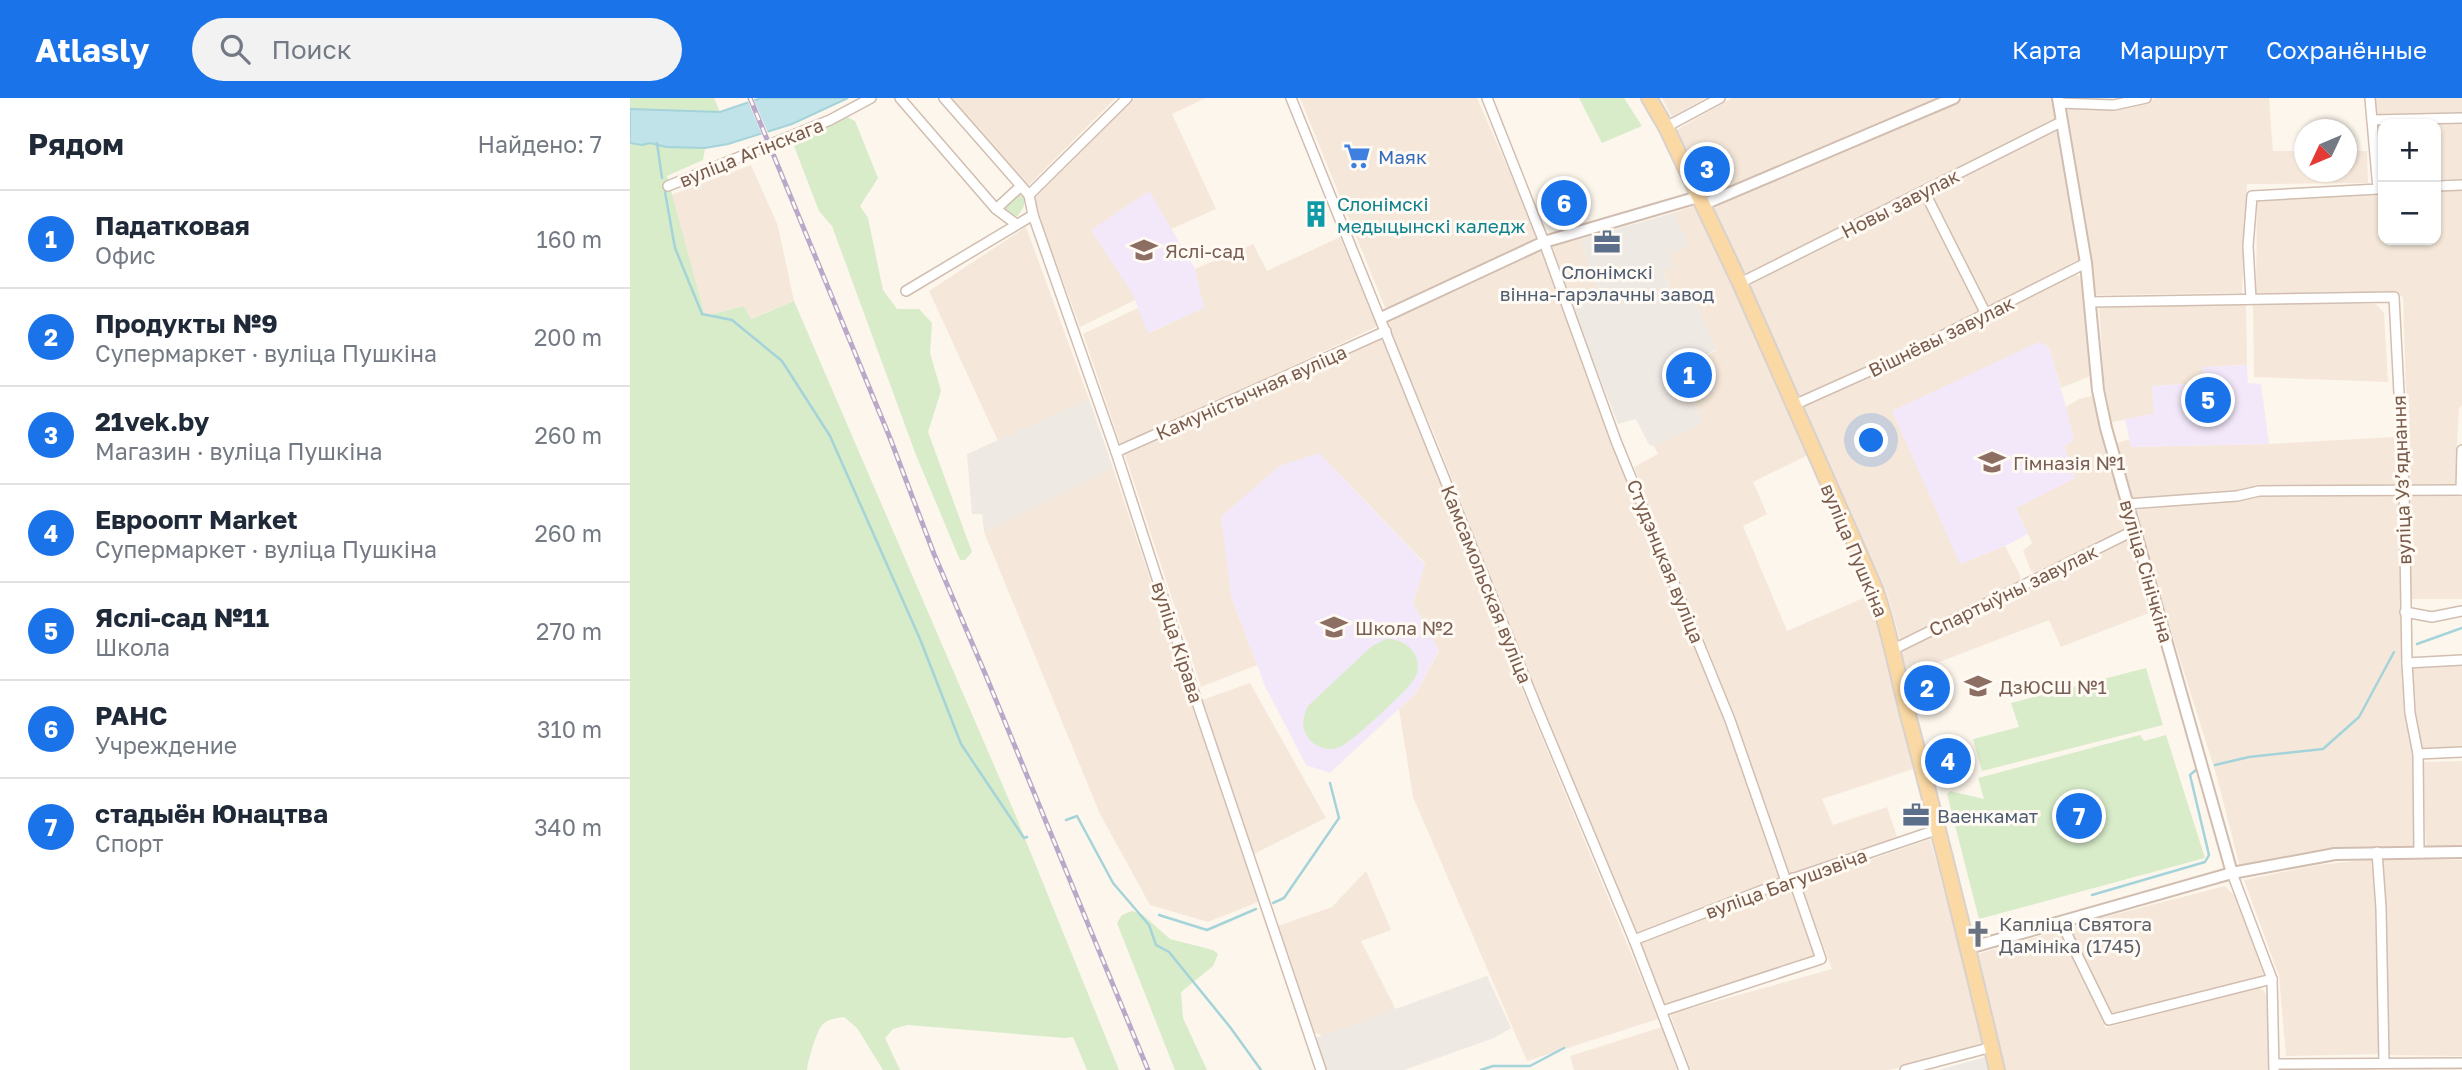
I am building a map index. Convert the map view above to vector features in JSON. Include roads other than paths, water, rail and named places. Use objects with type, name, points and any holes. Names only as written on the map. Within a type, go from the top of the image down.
[{"type":"main road","name":"вуліца Пушкіна","points":[[1649,98],[1666,127],[1740,284],[1876,591],[1939,829],[1997,1070]]},
{"type":"street","name":"вуліца Агінскага","points":[[668,186],[830,120],[871,98]]},
{"type":"street","points":[[900,98],[996,209],[1016,224]]},
{"type":"street","points":[[944,98],[1028,195],[1126,98]]},
{"type":"street","name":"Камсамольская вуліца","points":[[1291,98],[1537,708],[1634,940],[1684,1070]]},
{"type":"street","name":"Студэнцкая вуліца","points":[[1487,98],[1545,242],[1616,440],[1730,720],[1821,959],[1662,1011]]},
{"type":"street","points":[[1666,127],[1720,98]]},
{"type":"street","points":[[1381,318],[1545,242],[1700,201],[1954,98]]},
{"type":"street","points":[[2059,100],[2114,105],[2146,98]]},
{"type":"street","points":[[2370,98],[2379,182]]},
{"type":"street","name":"вуліца Сінічкіна","points":[[2059,100],[2086,263],[2098,390],[2127,504],[2232,873]]},
{"type":"street","points":[[2372,120],[2462,118]]},
{"type":"street","name":"Новы завулак","points":[[1740,284],[2061,122]]},
{"type":"street","points":[[2441,186],[2462,185]]},
{"type":"street","points":[[996,209],[1021,186]]},
{"type":"street","points":[[2090,302],[2250,299],[2248,246],[2252,196],[2378,189]]},
{"type":"street","points":[[1924,191],[1986,314]]},
{"type":"street","name":"вуліца Кірава","points":[[1028,195],[1321,1070]]},
{"type":"street","points":[[906,291],[1033,215]]},
{"type":"street","name":"Вішнёвы завулак","points":[[1794,405],[1892,361],[2086,263]]},
{"type":"street","name":"вуліца Узʼяднання","points":[[2250,299],[2394,297],[2403,489],[2407,663],[2410,713],[2418,754],[2419,852]]},
{"type":"street","name":"Камуністычная вуліца","points":[[1116,452],[1385,331]]},
{"type":"street","points":[[2127,504],[2237,496],[2259,491],[2462,489],[2462,450]]},
{"type":"street","name":"Спартыўны завулак","points":[[1892,650],[2135,530]]},
{"type":"street","points":[[2405,612],[2432,617],[2462,611]]},
{"type":"street","points":[[2407,663],[2462,660]]},
{"type":"street","points":[[2418,754],[2462,752]]},
{"type":"street","name":"вуліца Багушэвіча","points":[[1634,940],[1789,880],[1939,829]]},
{"type":"street","points":[[2377,852],[2381,908],[2384,1062]]},
{"type":"street","points":[[1969,948],[2232,873],[2334,854],[2462,852]]},
{"type":"street","points":[[2232,873],[2272,979],[2274,1067],[2384,1062],[2462,1063]]},
{"type":"street","points":[[2061,922],[2109,1020],[2272,979]]},
{"type":"street","points":[[1905,1070],[1992,1047]]},
{"type":"water","points":[[761,98],[848,98],[792,124],[728,144],[705,148],[630,143],[630,109],[720,112]]},
{"type":"waterway","points":[[657,143],[662,178]]},
{"type":"waterway","points":[[665,192],[675,248],[702,314],[732,320],[782,361],[830,436],[920,639],[961,744],[1024,838],[1027,837]]},
{"type":"waterway","points":[[2417,644],[2462,628]]},
{"type":"waterway","points":[[2215,765],[2249,757],[2323,749],[2359,717],[2394,652]]},
{"type":"waterway","points":[[2092,895],[2205,862],[2209,855],[2190,775],[2197,769]]},
{"type":"waterway","points":[[1273,903],[1284,898],[1339,818],[1330,783]]},
{"type":"waterway","points":[[1066,820],[1077,816],[1113,883],[1149,925],[1156,945],[1169,952],[1261,1070]]},
{"type":"waterway","points":[[1159,915],[1207,930],[1256,909]]},
{"type":"waterway","points":[[1481,1070],[1493,1066],[1530,1066],[1564,1048]]},
{"type":"railway","points":[[750,98],[890,438],[934,554],[1148,1070]]},
{"type":"place","name":"Маяк","points":[[1357,156]]},
{"type":"place","name":"21vek.by","points":[[1707,169]]},
{"type":"place","name":"РАНС","points":[[1564,203]]},
{"type":"place","name":"Слонімскі медыцынскі каледж","points":[[1316,214]]},
{"type":"place","name":"Слонімскі вінна-гарэлачны завод","points":[[1607,242]]},
{"type":"place","name":"Яслі-сад","points":[[1144,250]]},
{"type":"place","name":"Падатковая","points":[[1689,375]]},
{"type":"place","name":"Яслі-сад №11","points":[[2208,400]]},
{"type":"place","name":"Гімназія №1","points":[[1992,462]]},
{"type":"place","name":"Школа №2","points":[[1334,627]]},
{"type":"place","name":"ДзЮСШ №1","points":[[1978,686]]},
{"type":"place","name":"Продукты №9","points":[[1927,688]]},
{"type":"place","name":"Евроопт Market","points":[[1948,761]]},
{"type":"place","name":"Ваенкамат","points":[[1916,815]]},
{"type":"place","name":"стадыён Юнацтва","points":[[2079,816]]},
{"type":"place","name":"Капліца Святога Дамініка (1745)","points":[[1978,934]]}]
